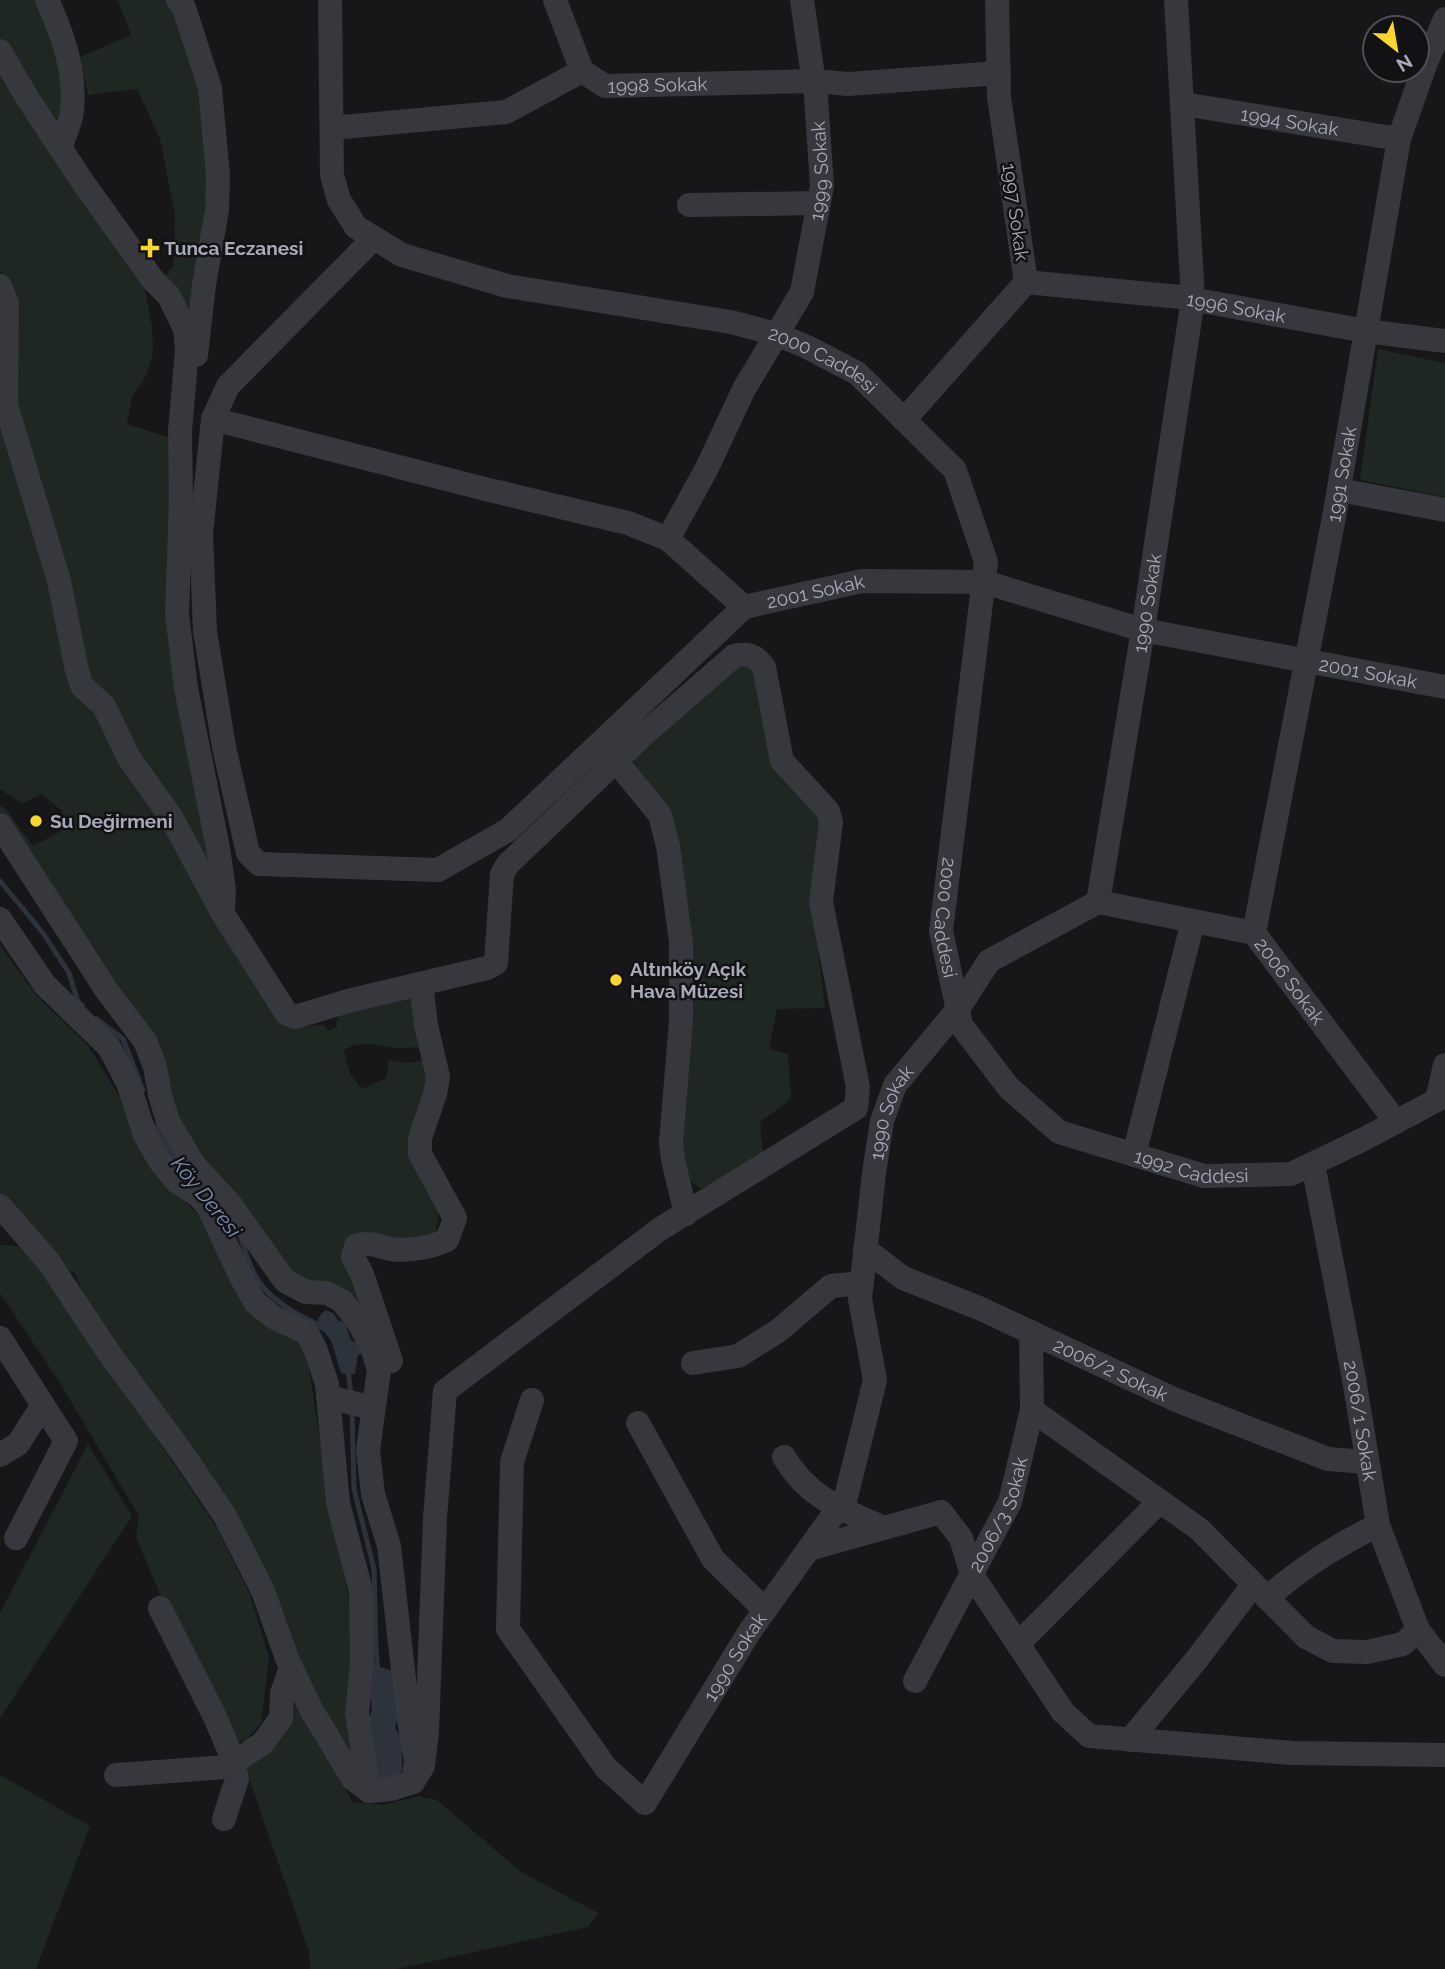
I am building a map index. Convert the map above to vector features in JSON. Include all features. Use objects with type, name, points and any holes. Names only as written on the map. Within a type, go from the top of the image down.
[{"type":"street","points":[[47,0],[63,37],[72,71],[72,114],[60,148]]},
{"type":"street","points":[[178,0],[184,8],[210,88],[218,175],[217,209],[204,285],[196,357],[186,368]]},
{"type":"street","name":"2000 Caddesi","points":[[330,0],[332,175],[339,200],[356,227],[402,256],[507,286],[732,322],[776,334],[857,373],[955,470],[986,562],[941,931],[958,1009]]},
{"type":"street","points":[[555,0],[582,71]]},
{"type":"street","name":"1999 Sokak","points":[[668,539],[707,468],[744,390],[802,292],[822,186],[814,81],[802,0]]},
{"type":"street","name":"1997 Sokak","points":[[904,420],[1026,282],[999,97],[997,0]]},
{"type":"street","name":"1990 Sokak","points":[[533,1400],[512,1462],[508,1629],[606,1768],[645,1803],[750,1631],[846,1497],[876,1380],[860,1299],[882,1121],[895,1085],[958,1009],[989,961],[1097,902],[1143,631],[1193,299],[1176,0]]},
{"type":"street","name":"1991 Sokak","points":[[1254,933],[1339,490],[1399,139],[1425,65],[1445,19]]},
{"type":"street","points":[[0,51],[60,148],[153,279],[169,296],[185,329],[186,368],[180,431],[177,614],[186,688],[218,848],[224,890],[223,914]]},
{"type":"street","name":"1998 Sokak","points":[[332,128],[506,112],[582,71],[606,86],[814,81],[848,84],[999,73]]},
{"type":"street","name":"1994 Sokak","points":[[1182,104],[1399,139]]},
{"type":"street","points":[[689,205],[819,203]]},
{"type":"street","points":[[374,238],[228,386],[213,419],[201,534],[205,631],[224,747],[248,853],[259,864],[438,870],[508,830],[744,607]]},
{"type":"street","name":"1996 Sokak","points":[[1026,282],[1193,299],[1366,331],[1445,341]]},
{"type":"street","points":[[0,286],[7,304],[6,405],[59,582],[82,686],[104,706],[129,758],[171,817],[223,914],[287,1014],[295,1017],[348,1000],[487,968],[495,962],[502,874],[508,864],[720,666],[734,656],[746,653],[758,658],[764,667],[782,761],[828,811],[831,822],[821,902],[858,1087],[856,1108],[650,1237],[445,1391],[435,1518],[427,1732],[423,1766],[414,1782],[391,1789],[369,1791],[354,1779],[311,1709],[291,1668],[263,1591],[225,1516],[109,1353],[48,1261],[0,1206]]},
{"type":"street","name":"2001 Sokak","points":[[213,419],[628,523],[668,539],[744,607],[862,581],[984,582],[1143,631],[1445,687]]},
{"type":"street","points":[[1339,490],[1445,510]]},
{"type":"street","points":[[616,761],[660,815],[668,846],[681,942],[681,1021],[671,1142],[686,1213]]},
{"type":"street","points":[[0,825],[107,991],[145,1041],[155,1067],[160,1095],[169,1121],[194,1165],[230,1204],[285,1281],[306,1292],[327,1293],[342,1301],[357,1320],[372,1348],[378,1376],[368,1450],[373,1494],[389,1546],[416,1761],[414,1782]]},
{"type":"street","name":"2006 Sokak","points":[[1097,902],[1254,933],[1396,1122]]},
{"type":"street","points":[[0,919],[45,985],[108,1047],[128,1083],[145,1135],[159,1160],[177,1182],[200,1196],[209,1208],[255,1302],[273,1317],[307,1333],[327,1384],[338,1503],[361,1591],[362,1664],[357,1713],[369,1791]]},
{"type":"street","points":[[1134,1154],[1193,921]]},
{"type":"street","points":[[378,1376],[391,1367],[391,1356],[362,1274],[352,1256],[356,1246],[365,1242],[397,1250],[429,1248],[447,1240],[454,1218],[419,1154],[420,1138],[438,1077],[426,1025],[421,984]]},
{"type":"street","name":"1992 Caddesi","points":[[958,1009],[961,1025],[1009,1088],[1059,1132],[1203,1176],[1292,1174],[1437,1100],[1445,1065]]},
{"type":"street","points":[[103,1043],[115,1030],[124,1013]]},
{"type":"street","name":"2006/1 Sokak","points":[[1313,1164],[1354,1379],[1378,1525],[1418,1630],[1445,1665]]},
{"type":"street","name":"2006/2 Sokak","points":[[865,1249],[903,1278],[979,1308],[1176,1400],[1328,1459],[1367,1462]]},
{"type":"street","points":[[693,1363],[738,1356],[778,1331],[831,1286],[862,1283]]},
{"type":"street","name":"2006/3 Sokak","points":[[915,1681],[1010,1502],[1032,1410],[1031,1332]]},
{"type":"street","points":[[0,1339],[66,1441],[16,1538]]},
{"type":"street","points":[[328,1397],[373,1408]]},
{"type":"street","points":[[0,1455],[18,1444],[43,1405]]},
{"type":"street","points":[[1032,1410],[1199,1529],[1306,1637],[1333,1651],[1367,1652],[1403,1644],[1418,1630]]},
{"type":"street","points":[[638,1423],[713,1559],[765,1610]]},
{"type":"street","points":[[784,1457],[795,1475],[816,1495],[884,1528]]},
{"type":"street","points":[[1018,1644],[1160,1501]]},
{"type":"street","points":[[809,1549],[941,1512],[961,1538],[972,1574],[1018,1644],[1063,1712],[1089,1736],[1292,1754],[1445,1755]]},
{"type":"street","points":[[1130,1740],[1197,1659],[1260,1592],[1290,1578],[1332,1548],[1378,1525]]},
{"type":"street","points":[[160,1608],[234,1762],[237,1779],[224,1819]]},
{"type":"street","points":[[116,1775],[226,1768],[263,1743],[281,1718],[282,1693],[291,1668]]},
{"type":"shaded area","points":[[0,0],[38,0],[66,66],[62,131],[0,40]]},
{"type":"shaded area","points":[[118,0],[170,0],[200,80],[210,154],[193,338],[162,279],[173,266],[175,215],[160,139],[137,89],[88,95],[80,57],[131,35]]},
{"type":"shaded area","points":[[0,67],[143,277],[152,327],[153,353],[146,376],[132,397],[127,424],[173,439],[173,537],[219,894],[91,686],[12,407],[13,292],[0,270]]},
{"type":"shaded area","points":[[1378,349],[1445,363],[1445,497],[1360,480]]},
{"type":"shaded area","points":[[0,403],[95,708],[293,1027],[324,1025],[329,1031],[336,1027],[339,1012],[416,997],[420,1047],[399,1048],[363,1044],[344,1050],[350,1074],[362,1089],[386,1078],[389,1060],[407,1063],[426,1059],[432,1082],[415,1131],[440,1208],[435,1235],[400,1241],[356,1236],[373,1333],[300,1282],[192,1154],[172,1109],[0,815],[0,805],[6,809],[33,846],[65,829],[62,811],[42,794],[22,804],[0,789]]},
{"type":"shaded area","points":[[740,665],[749,667],[761,681],[821,827],[816,930],[825,1008],[777,1009],[769,1049],[788,1054],[791,1099],[760,1122],[763,1156],[701,1189],[691,1181],[686,1169],[680,1136],[694,993],[690,915],[633,759]]},
{"type":"shaded area","points":[[0,945],[35,994],[88,1045],[116,1091],[161,1178],[206,1222],[306,1351],[331,1508],[351,1608],[359,1771],[90,1307],[74,1272],[66,1270],[0,1194]]},
{"type":"shaded area","points":[[0,1245],[18,1246],[45,1273],[217,1528],[249,1592],[269,1657],[261,1723],[246,1740],[237,1742],[159,1592],[136,1537],[139,1516],[58,1380],[0,1293]]},
{"type":"shaded area","points":[[325,1310],[345,1323],[351,1340],[364,1347],[365,1353],[358,1355],[355,1374],[342,1374],[331,1341],[317,1328],[319,1317]]},
{"type":"shaded area","points":[[88,1444],[132,1516],[0,1718],[0,1613]]},
{"type":"shaded area","points":[[373,1665],[391,1670],[398,1716],[395,1728],[402,1739],[402,1771],[394,1781],[382,1780],[374,1772],[368,1720],[372,1710],[370,1689]]},
{"type":"shaded area","points":[[297,1702],[353,1802],[383,1805],[419,1796],[437,1800],[521,1872],[598,1913],[588,1927],[397,1969],[310,1969],[309,1952],[251,1784],[247,1764],[277,1741]]},
{"type":"shaded area","points":[[0,1775],[90,1826],[36,1969],[0,1969]]},
{"type":"waterway","name":"Köy Deresi","points":[[0,881],[43,933],[69,973],[78,1002],[82,1005]]},
{"type":"waterway","name":"Köy Deresi","points":[[97,1019],[123,1039],[143,1090]]},
{"type":"waterway","name":"Köy Deresi","points":[[154,1126],[186,1173]]},
{"type":"waterway","name":"Köy Deresi","points":[[240,1236],[252,1269],[263,1287],[291,1310],[324,1327]]},
{"type":"waterway","name":"Köy Deresi","points":[[348,1368],[351,1396]]},
{"type":"waterway","name":"Köy Deresi","points":[[352,1410],[354,1489],[374,1569],[378,1674]]},
{"type":"place","name":"Tunca Eczanesi","points":[[150,248]]},
{"type":"place","name":"Su Değirmeni","points":[[36,821]]},
{"type":"place","name":"Altınköy Açık Hava Müzesi","points":[[616,980]]}]
